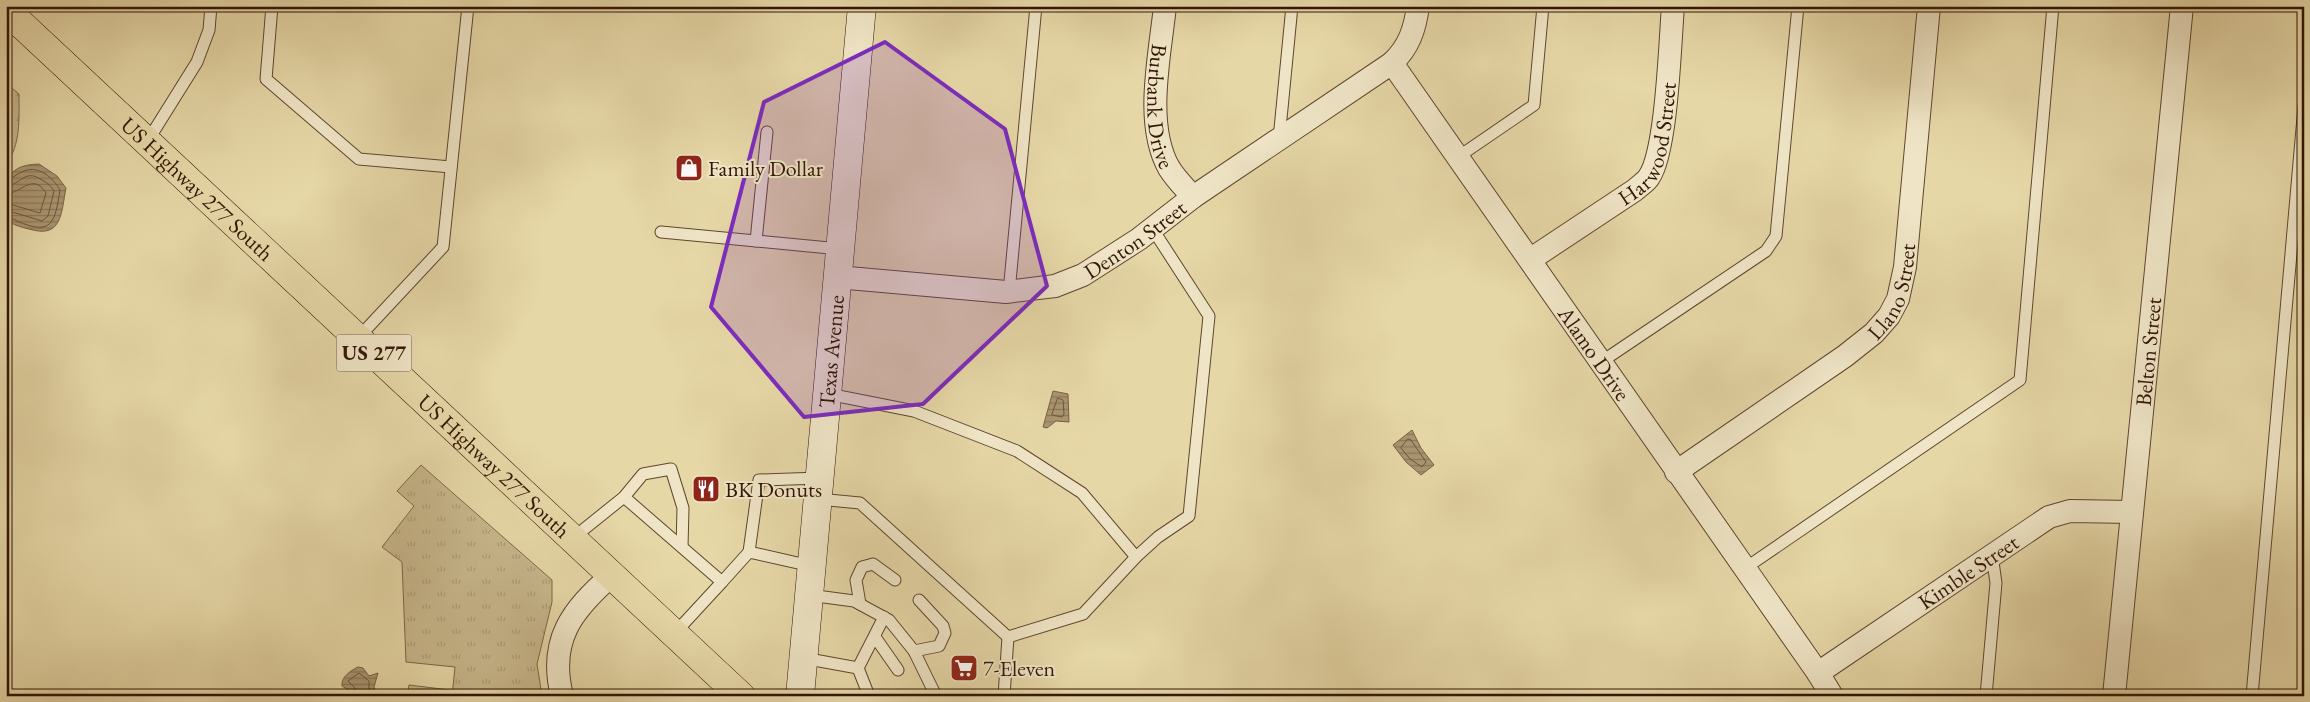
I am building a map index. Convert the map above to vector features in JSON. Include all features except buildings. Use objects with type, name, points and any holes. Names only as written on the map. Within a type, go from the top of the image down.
[{"type":"highway","name":"US Highway 277 South","points":[[6,10],[741,696]]},
{"type":"street","name":"Texas Avenue","points":[[800,696],[862,6]]},
{"type":"street","name":"Burbank Drive","points":[[1165,6],[1155,106],[1157,137],[1169,168],[1193,197]]},
{"type":"street","points":[[1392,63],[1403,53],[1415,27],[1418,6]]},
{"type":"street","name":"Harwood Street","points":[[1531,259],[1635,190],[1649,176],[1656,156],[1662,127],[1673,6]]},
{"type":"street","name":"Llano Street","points":[[1676,472],[1845,356],[1874,333],[1889,316],[1898,299],[1905,266],[1929,6]]},
{"type":"street","name":"Belton Street","points":[[2114,696],[2182,6]]},
{"type":"street","name":"Denton Street","points":[[837,278],[1009,292],[1056,286],[1083,275],[1152,228],[1193,197],[1392,63]]},
{"type":"street","name":"Alamo Drive","points":[[1392,63],[1531,259],[1676,472],[1818,673],[1832,696]]},
{"type":"street","name":"Kimble Street","points":[[1818,673],[2049,517],[2070,511],[2132,512]]},
{"type":"street","points":[[562,696],[557,676],[559,644],[572,615],[590,594],[612,575]]},
{"type":"lane","points":[[147,142],[197,62],[209,30],[211,6]]},
{"type":"lane","points":[[272,6],[266,79],[359,159],[451,167]]},
{"type":"lane","points":[[358,338],[443,247],[468,6]]},
{"type":"lane","points":[[1009,292],[1036,6]]},
{"type":"lane","points":[[1279,139],[1292,6]]},
{"type":"lane","points":[[1458,157],[1534,105],[1543,6]]},
{"type":"lane","points":[[1601,362],[1766,251],[1776,236],[1798,6]]},
{"type":"lane","points":[[1744,569],[2020,380],[2053,6]]},
{"type":"lane","points":[[2252,696],[2304,106]]},
{"type":"lane","points":[[756,241],[767,132]]},
{"type":"lane","points":[[1008,637],[1083,614],[1136,557],[1158,537],[1189,516],[1209,316],[1152,228]]},
{"type":"lane","points":[[661,232],[840,249]]},
{"type":"lane","points":[[828,394],[914,411],[1017,450],[1082,493],[1136,557]]},
{"type":"lane","points":[[573,538],[624,496],[643,474],[671,469],[683,508],[682,547]]},
{"type":"lane","points":[[674,634],[749,552],[760,480],[819,488],[860,503],[1008,637]]},
{"type":"lane","points":[[624,496],[722,582]]},
{"type":"lane","points":[[749,552],[811,566]]},
{"type":"lane","points":[[1986,696],[1996,583],[1992,555]]},
{"type":"lane","points":[[860,604],[856,580],[862,567],[873,564],[895,580]]},
{"type":"lane","points":[[809,595],[854,600],[889,620],[914,651],[936,696]]},
{"type":"lane","points":[[914,651],[939,646],[945,632],[943,626],[919,600]]},
{"type":"lane","points":[[869,696],[858,668],[884,617]]},
{"type":"lane","points":[[874,637],[898,670]]},
{"type":"lane","points":[[1004,696],[1008,637]]},
{"type":"lane","points":[[803,658],[858,668]]},
{"type":"highlighted area","points":[[885,42],[1005,129],[1047,286],[923,404],[804,417],[711,307],[764,102]]},
{"type":"green space","points":[[6,83],[19,94],[19,113],[17,140],[6,165]]},
{"type":"green space","points":[[421,465],[552,580],[552,602],[537,664],[542,696],[452,696],[455,667],[406,662],[402,562],[382,547],[414,506],[397,491]]},
{"type":"green space","points":[[409,685],[450,690],[449,696],[407,696]]},
{"type":"water","points":[[39,164],[57,176],[66,188],[58,222],[48,230],[40,231],[20,227],[6,220],[6,188],[11,174],[26,165]]},
{"type":"water","points":[[1053,391],[1068,394],[1069,422],[1056,421],[1047,428],[1043,427]]},
{"type":"water","points":[[1412,430],[1421,448],[1434,465],[1421,475],[1406,462],[1393,445]]},
{"type":"water","points":[[358,667],[363,668],[369,676],[378,673],[374,687],[377,696],[352,696],[350,691],[342,686],[349,672]]},
{"type":"place","name":"Family Dollar","points":[[689,168]]},
{"type":"place","name":"BK Donuts","points":[[706,489]]},
{"type":"place","name":"7-Eleven","points":[[964,668]]}]
